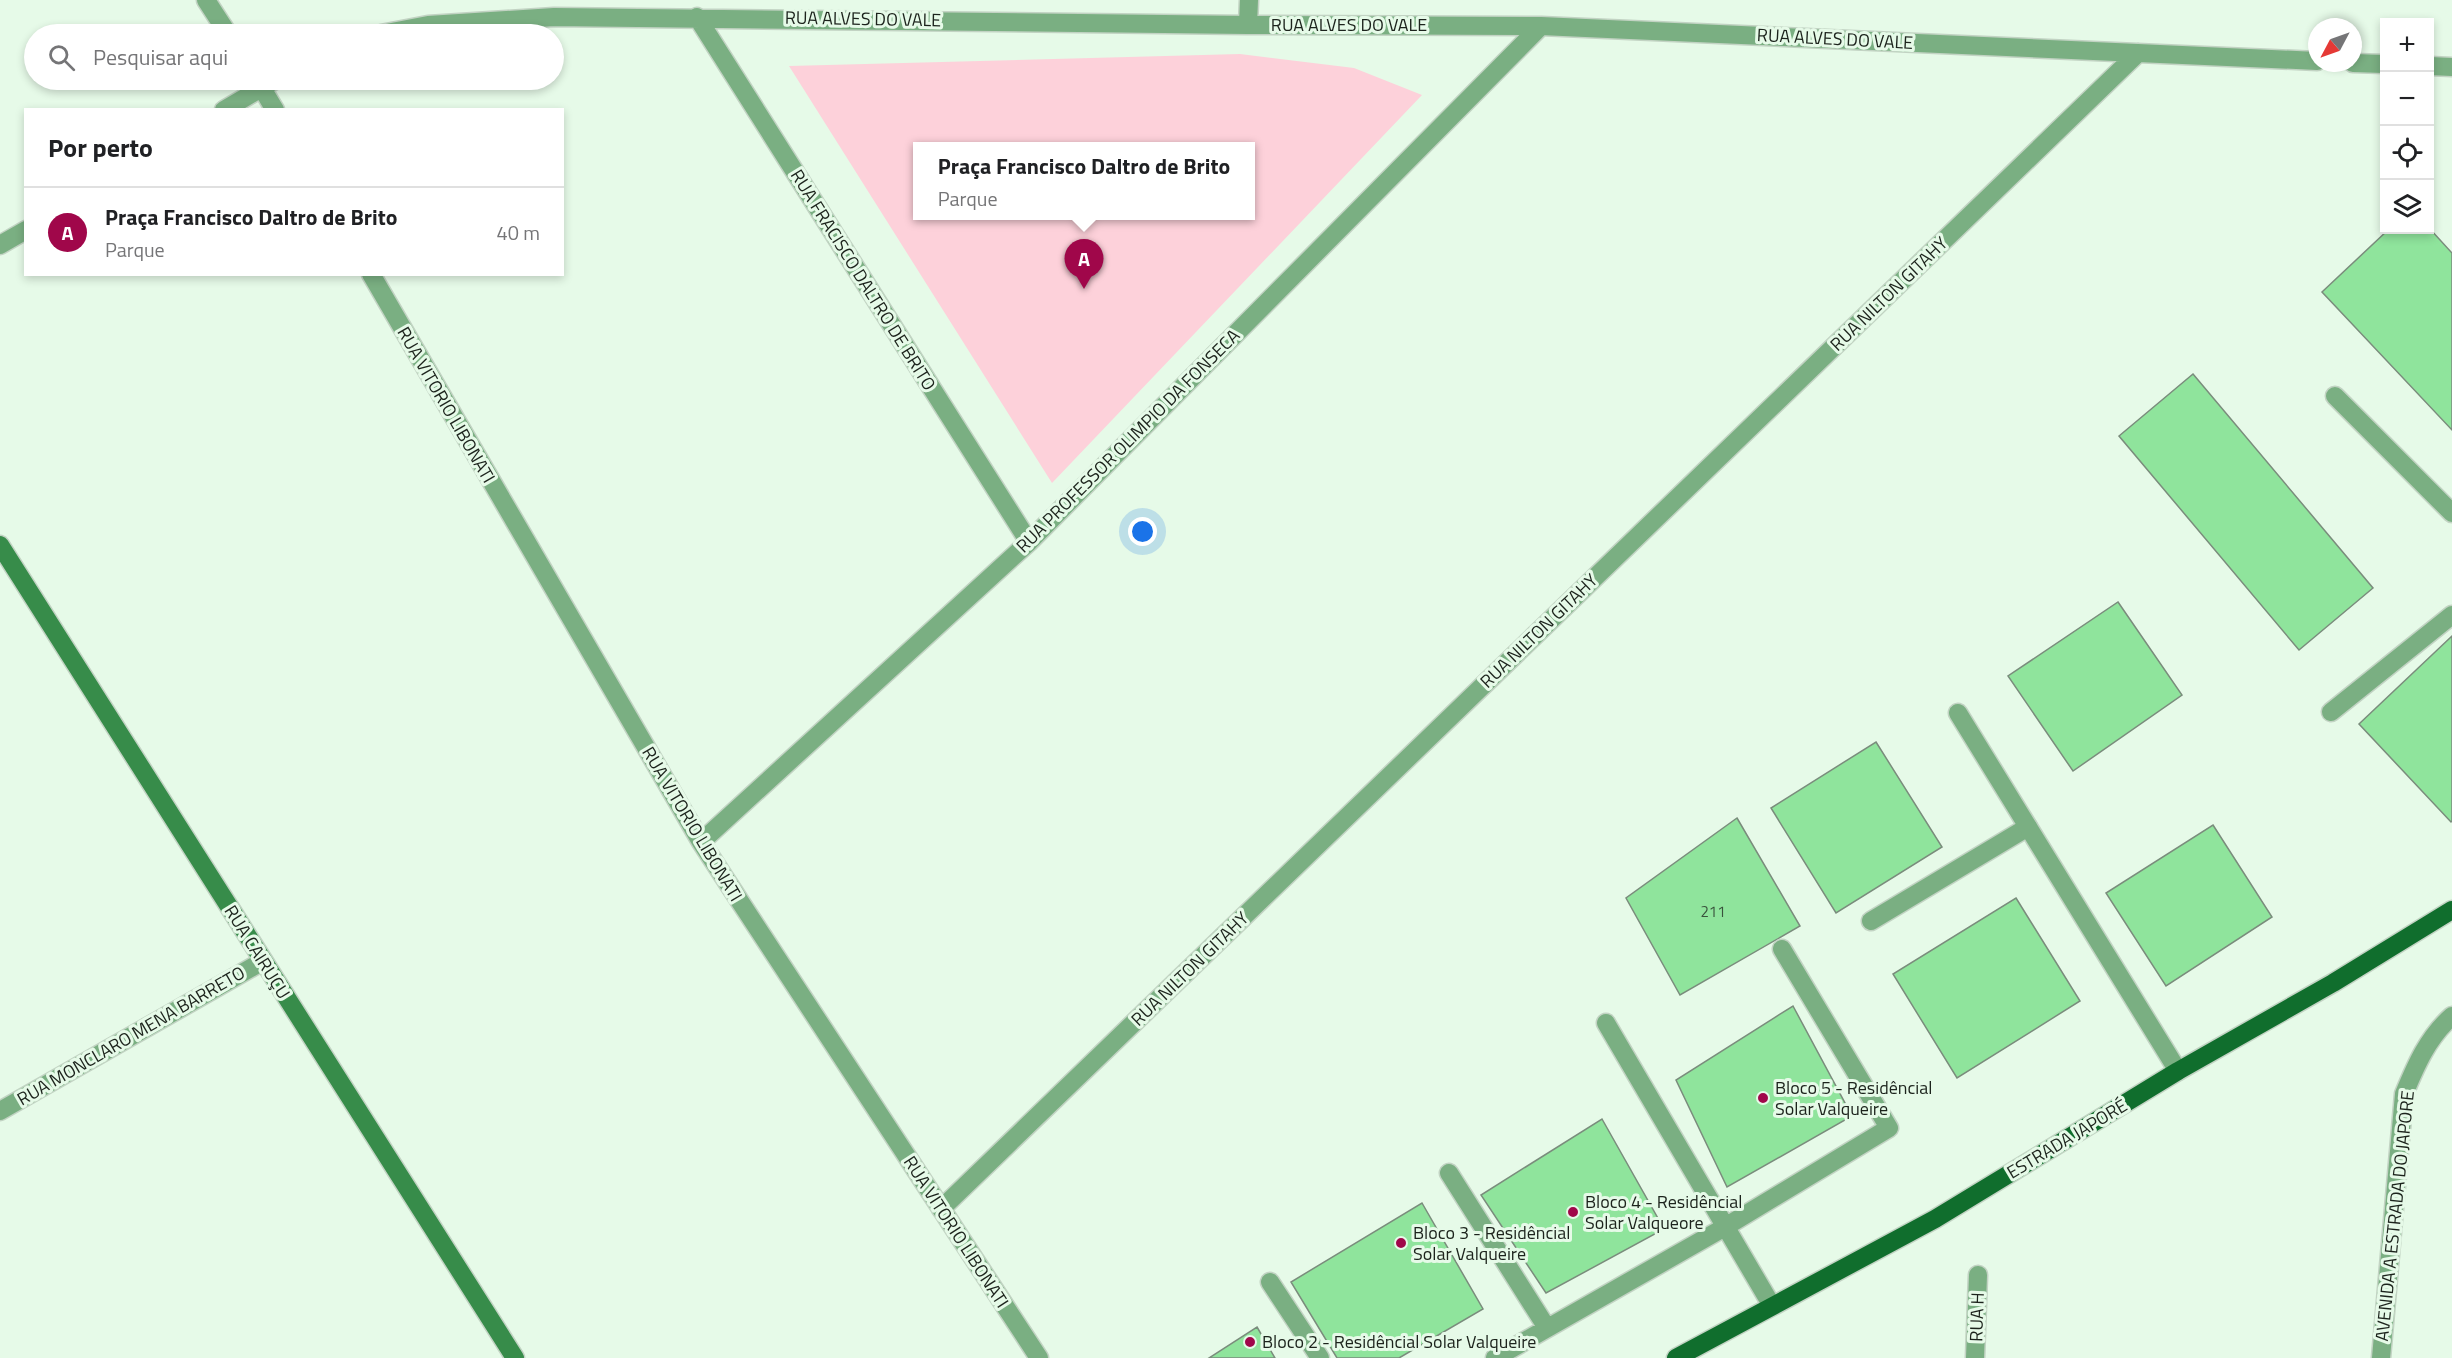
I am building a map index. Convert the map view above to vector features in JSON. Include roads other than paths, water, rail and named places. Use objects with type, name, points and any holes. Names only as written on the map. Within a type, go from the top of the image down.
[{"type":"main road","name":"ESTRADA JAPORÉ","points":[[1676,1358],[1935,1219],[2178,1071],[2333,983],[2452,910]]},
{"type":"street","points":[[206,0],[222,24]]},
{"type":"street","points":[[1248,25],[1249,0]]},
{"type":"street","name":"RUA ALVES DO VALE","points":[[444,24],[554,17],[697,17],[1248,25],[1541,26],[2308,61]]},
{"type":"street","name":"RUA FRACISCO DALTRO DE BRITO","points":[[697,17],[1029,542]]},
{"type":"street","name":"RUA PROFESSOR OLIMPIO DA FONSECA","points":[[701,842],[1029,542],[1541,26]]},
{"type":"street","name":"RUA NILTON GITAHY","points":[[941,1209],[2138,53]]},
{"type":"street","points":[[2362,63],[2380,64]]},
{"type":"street","points":[[2434,66],[2452,67]]},
{"type":"street","points":[[227,108],[253,90]]},
{"type":"street","points":[[267,90],[274,108]]},
{"type":"street","points":[[0,246],[24,231]]},
{"type":"street","name":"RUA VITORIO LIBONATI","points":[[372,276],[701,842],[1039,1358]]},
{"type":"street","points":[[2335,396],[2452,513]]},
{"type":"street","name":"RUA CAIRUÇU","points":[[0,545],[515,1358]]},
{"type":"street","points":[[2331,712],[2452,615]]},
{"type":"street","points":[[1958,713],[2178,1071]]},
{"type":"street","points":[[1871,921],[2028,827]]},
{"type":"street","points":[[1495,1358],[1725,1227],[1890,1128],[1782,950]]},
{"type":"street","name":"RUA MONCLARO MENA BARRETO","points":[[0,1111],[263,961]]},
{"type":"street","name":"AVENIDA A ESTRADA DO JAPORE","points":[[2381,1358],[2404,1094],[2419,1057],[2443,1024],[2452,1016]]},
{"type":"street","points":[[1606,1023],[1772,1306]]},
{"type":"street","points":[[1449,1173],[1547,1328]]},
{"type":"street","name":"RUA H","points":[[1976,1358],[1978,1275]]},
{"type":"street","points":[[1270,1282],[1320,1358]]},
{"type":"place","name":"Praça Francisco Daltro de Brito","points":[[1084,289]]},
{"type":"place","name":"Bloco 5 - Residêncial Solar Valqueire","points":[[1763,1098]]},
{"type":"place","name":"Bloco 4 - Residêncial Solar Valqueore","points":[[1573,1212]]},
{"type":"place","name":"Bloco 3 - Residêncial Solar Valqueire","points":[[1401,1243]]},
{"type":"place","name":"Bloco 2 - Residêncial Solar Valqueire","points":[[1250,1342]]}]
